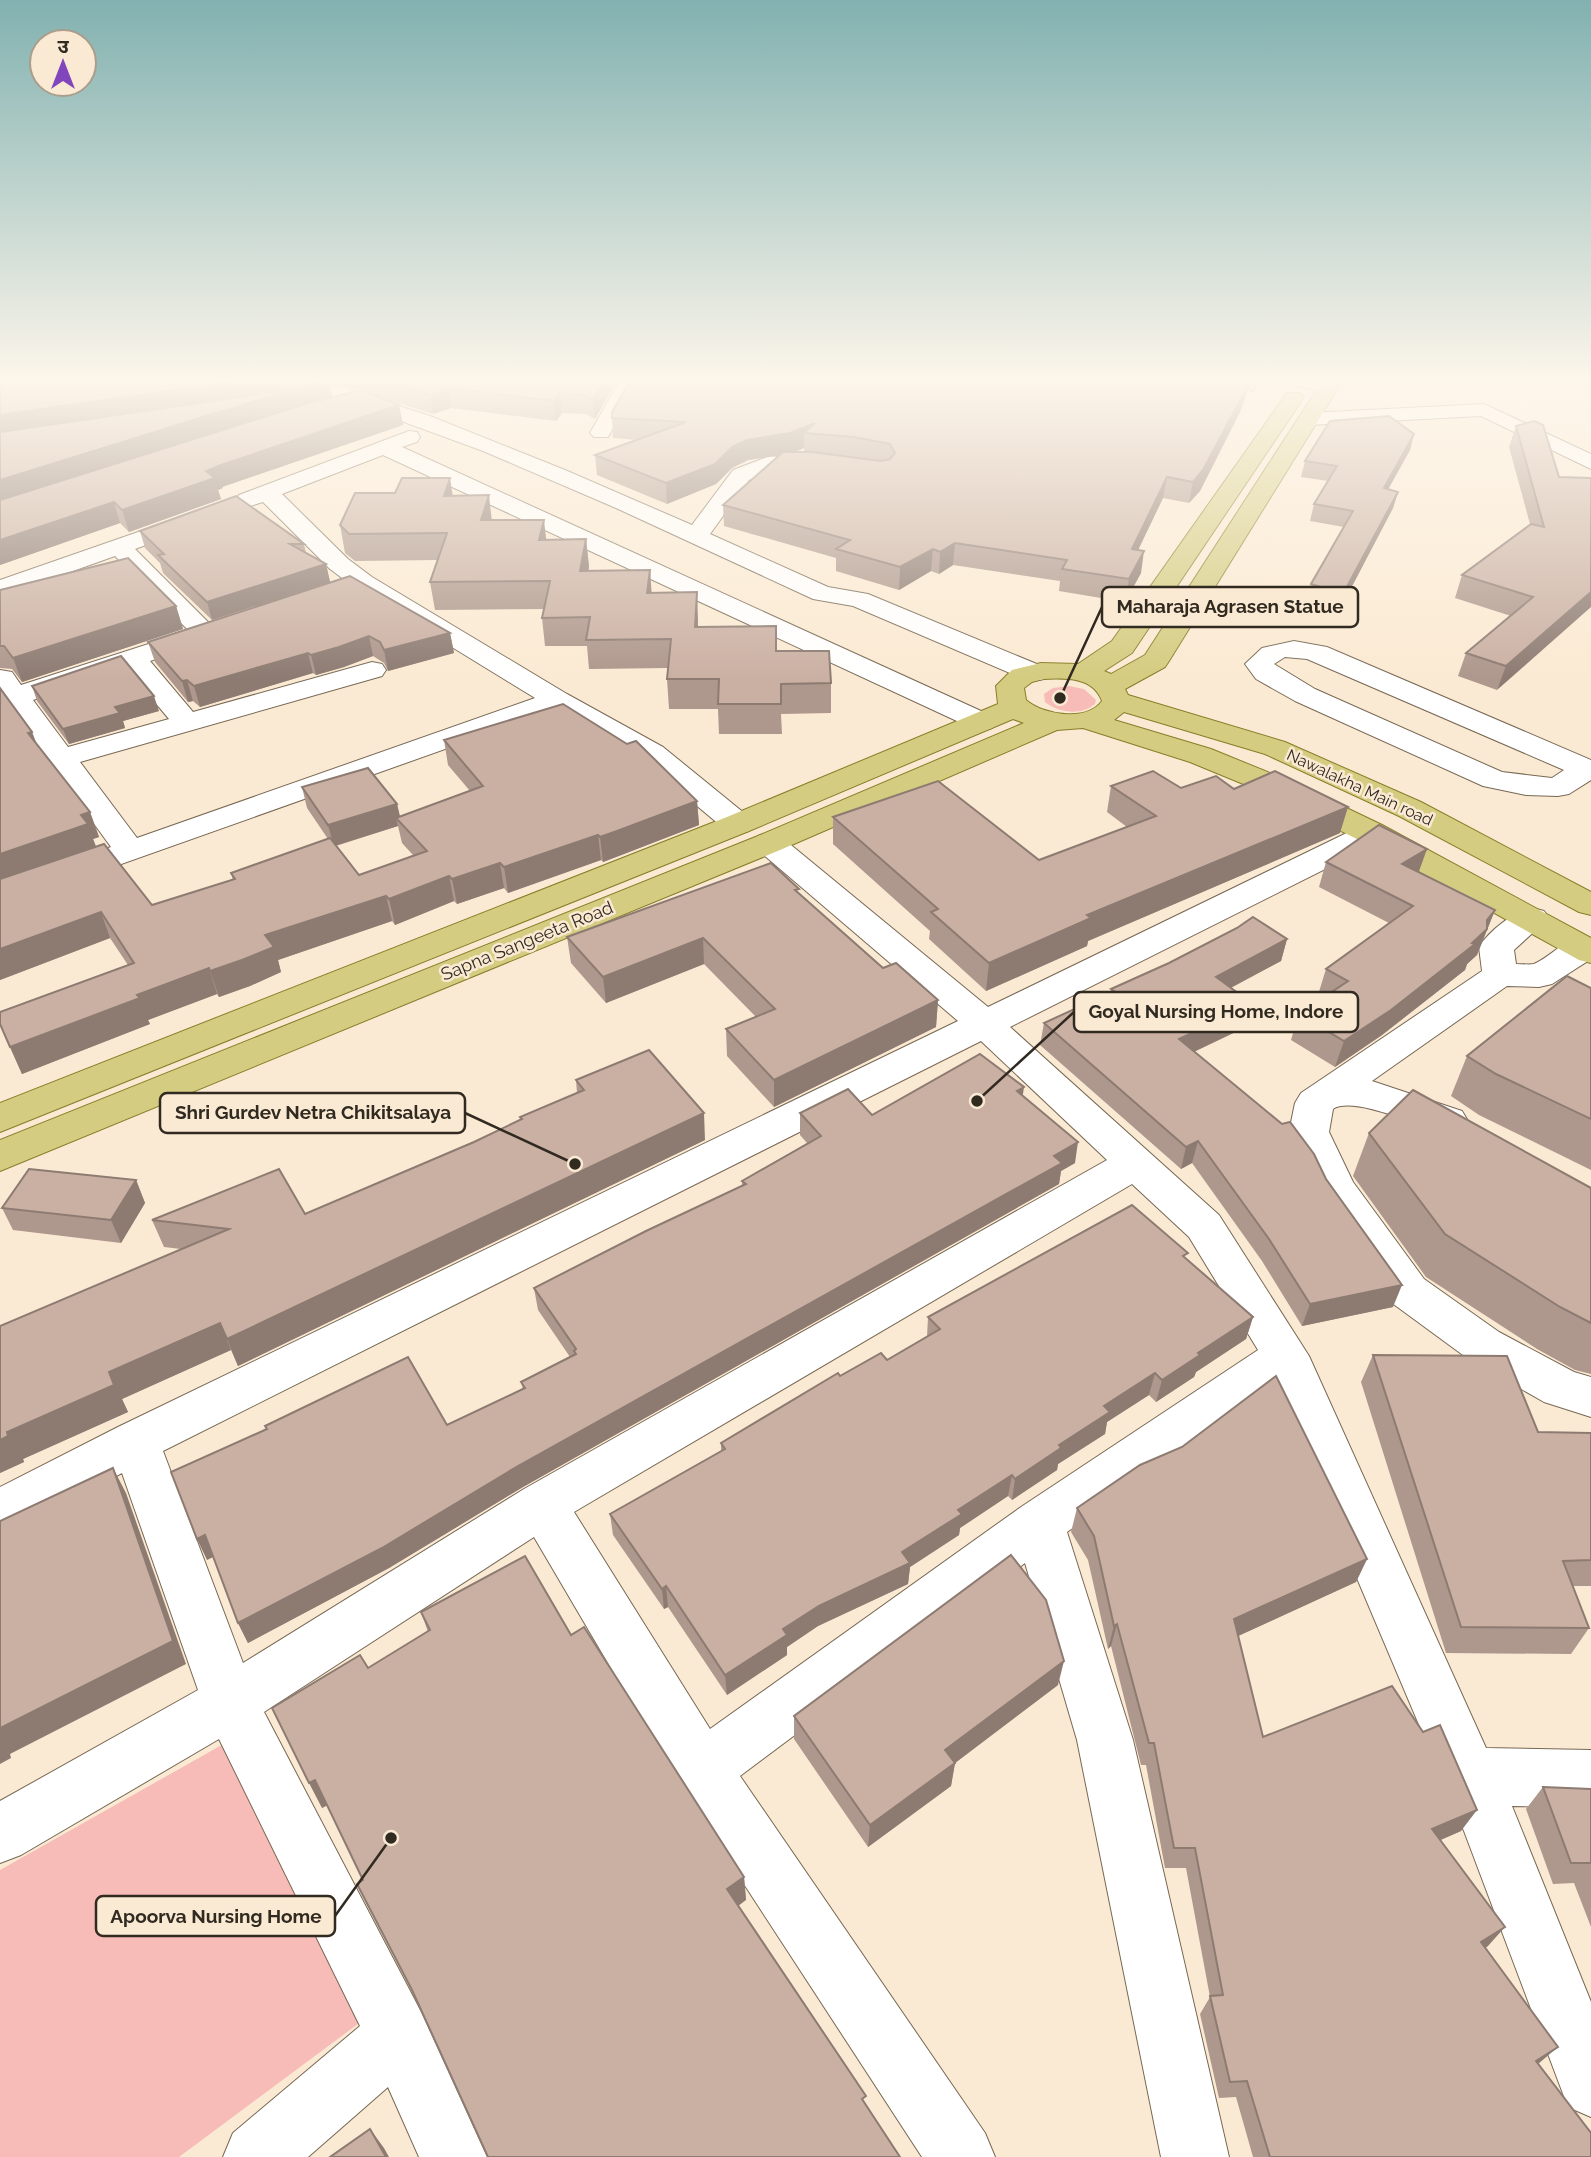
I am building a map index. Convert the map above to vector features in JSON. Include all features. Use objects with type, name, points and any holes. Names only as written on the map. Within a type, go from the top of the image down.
[{"type":"main road","points":[[1082,673],[1122,647],[1233,478]]},
{"type":"main road","points":[[1090,721],[1113,709],[1113,693],[1155,661],[1272,478]]},
{"type":"main road","name":"Sapna Sangeeta Road","points":[[0,1156],[754,833],[982,722],[1021,688],[1065,670],[1082,673]]},
{"type":"main road","name":"Nawalakha Main road","points":[[1082,673],[1113,693],[1275,748],[1583,892]]},
{"type":"main road","points":[[1021,688],[1038,718],[1053,722]]},
{"type":"main road","name":"Nawalakha Main road","points":[[1053,722],[1090,721],[1235,769],[1327,811],[1588,947]]},
{"type":"main road","name":"Sapna Sangeeta Road","points":[[0,1118],[1053,722]]},
{"type":"main road","points":[[1532,918],[1583,892]]},
{"type":"street","points":[[230,506],[307,478]]},
{"type":"street","points":[[452,478],[982,722]]},
{"type":"street","points":[[559,478],[822,594],[836,608],[1021,688]]},
{"type":"street","points":[[695,537],[739,478]]},
{"type":"street","points":[[267,493],[340,564],[363,582],[557,700],[652,753],[754,833],[985,1024],[1204,1226],[1286,1356],[1492,1827],[1591,2084]]},
{"type":"street","points":[[0,589],[205,515]]},
{"type":"street","points":[[119,547],[207,634]]},
{"type":"street","points":[[337,590],[363,582]]},
{"type":"street","points":[[130,851],[61,758],[5,691],[133,658],[233,625]]},
{"type":"street","points":[[1293,648],[1317,653],[1589,770],[1558,787],[1526,786],[1494,780],[1305,695],[1266,673],[1259,664],[1269,655],[1293,648]]},
{"type":"street","points":[[133,658],[187,723]]},
{"type":"street","points":[[61,758],[372,670]]},
{"type":"street","points":[[0,897],[557,700]]},
{"type":"street","points":[[0,1512],[135,1442],[1370,834]]},
{"type":"street","points":[[1500,975],[1496,947],[1532,918]]},
{"type":"street","points":[[1588,947],[1539,976],[1500,975],[1465,997],[1315,1103],[1309,1132],[1336,1189],[1408,1291],[1483,1345],[1561,1388],[1591,1397]]},
{"type":"street","points":[[1329,1092],[1362,1092],[1373,1095],[1420,1109],[1477,1133]]},
{"type":"street","points":[[0,1834],[230,1702],[542,1505],[1134,1164]]},
{"type":"street","points":[[702,1769],[1040,1523],[1286,1356]]},
{"type":"street","points":[[135,1442],[230,1702],[398,2035],[453,2157]]},
{"type":"street","points":[[542,1505],[702,1769],[961,2157]]},
{"type":"street","points":[[1040,1523],[1105,1740],[1195,2157]]},
{"type":"street","points":[[1470,1776],[1591,1779]]},
{"type":"street","points":[[257,2157],[398,2035]]},
{"type":"shaded area","points":[[1069,686],[1084,689],[1096,700],[1095,704],[1077,712],[1070,712],[1045,702],[1044,694],[1053,688]]},
{"type":"shaded area","points":[[227,1742],[366,2018],[179,2157],[0,2157],[0,1870]]},
{"type":"building","points":[[71,478],[215,478],[122,510],[114,502],[0,540],[0,500]]},
{"type":"building","points":[[402,478],[450,478],[444,496],[489,495],[481,520],[544,520],[539,540],[586,539],[580,571],[650,570],[647,593],[697,592],[695,627],[776,626],[776,651],[829,651],[831,683],[781,684],[781,704],[718,704],[719,679],[667,679],[671,639],[586,640],[590,617],[542,618],[550,581],[430,582],[447,533],[349,534],[340,525],[355,493],[395,493]]},
{"type":"building","points":[[652,478],[680,478],[666,483]]},
{"type":"building","points":[[754,478],[1167,478],[1132,549],[1144,551],[1129,579],[1062,569],[1067,560],[955,543],[940,552],[933,549],[900,567],[836,549],[850,540],[723,505]]},
{"type":"building","points":[[1170,478],[1197,478],[1193,482]]},
{"type":"building","points":[[1330,478],[1390,478],[1384,488],[1398,492],[1343,594],[1311,584],[1353,511],[1314,504]]},
{"type":"building","points":[[1530,478],[1591,478],[1591,592],[1506,666],[1466,653],[1533,597],[1462,575],[1531,524],[1544,527]]},
{"type":"building","points":[[236,496],[304,544],[290,544],[326,564],[207,602],[158,555],[164,554],[140,531]]},
{"type":"building","points":[[128,558],[176,606],[13,658],[4,646],[0,646],[0,590]]},
{"type":"building","points":[[350,576],[450,633],[384,650],[380,642],[369,636],[311,655],[308,653],[194,686],[187,680],[182,681],[148,642]]},
{"type":"building","points":[[121,656],[154,696],[115,707],[120,713],[63,729],[32,686]]},
{"type":"building","points":[[0,688],[32,732],[28,733],[90,812],[81,815],[88,824],[0,854]]},
{"type":"building","points":[[563,704],[627,744],[636,741],[697,801],[600,837],[598,835],[504,867],[500,863],[452,879],[449,876],[389,899],[386,896],[265,935],[274,947],[137,995],[140,998],[10,1047],[0,1024],[0,1012],[134,963],[101,912],[0,949],[0,879],[104,844],[152,905],[235,879],[231,873],[330,838],[359,875],[427,851],[396,818],[483,786],[444,740]]},
{"type":"building","points":[[368,768],[397,804],[328,825],[302,787]]},
{"type":"building","points":[[1153,771],[1181,788],[1216,776],[1234,789],[1275,771],[1348,807],[1087,915],[1091,918],[989,963],[931,912],[938,909],[833,817],[938,781],[1039,860],[1156,816],[1111,786]]},
{"type":"building","points":[[1379,825],[1427,849],[1402,864],[1495,910],[1487,920],[1487,929],[1472,943],[1475,944],[1391,1010],[1344,1041],[1299,1014],[1348,981],[1326,969],[1413,906],[1326,862]]},
{"type":"building","points":[[771,863],[799,889],[795,890],[883,968],[896,963],[938,1000],[774,1080],[726,1029],[775,1009],[703,938],[603,977],[567,937]]},
{"type":"building","points":[[1253,917],[1287,939],[1216,977],[1253,1004],[1179,1039],[1282,1124],[1290,1122],[1314,1154],[1326,1179],[1402,1285],[1310,1304],[1269,1239],[1198,1141],[1186,1147],[1044,1023],[1114,991],[1111,989],[1169,963]]},
{"type":"building","points":[[1567,976],[1591,988],[1591,1119],[1496,1074],[1467,1056]]},
{"type":"building","points":[[649,1050],[704,1113],[227,1339],[220,1323],[109,1372],[114,1385],[7,1432],[8,1436],[0,1440],[0,1326],[229,1229],[152,1220],[279,1169],[305,1214],[474,1142],[522,1119],[520,1117],[584,1090],[576,1080]]},
{"type":"building","points":[[980,1054],[1024,1087],[1017,1091],[1078,1142],[1054,1156],[1062,1163],[518,1466],[382,1548],[238,1623],[205,1535],[197,1539],[171,1472],[267,1429],[265,1426],[408,1357],[447,1425],[525,1388],[521,1382],[576,1354],[576,1349],[534,1288],[746,1184],[742,1181],[821,1136],[800,1113],[848,1089],[872,1115]]},
{"type":"building","points":[[1413,1090],[1591,1188],[1591,1323],[1560,1307],[1445,1234],[1369,1133]]},
{"type":"building","points":[[29,1169],[136,1180],[111,1220],[2,1208]]},
{"type":"building","points":[[1132,1205],[1188,1253],[1183,1256],[1253,1317],[1162,1380],[1155,1373],[1104,1406],[1110,1412],[1059,1445],[1061,1448],[1015,1479],[1012,1475],[958,1510],[962,1514],[902,1552],[910,1563],[819,1606],[783,1629],[787,1635],[725,1675],[666,1586],[662,1589],[610,1514],[725,1449],[721,1443],[838,1373],[840,1376],[881,1353],[887,1360],[940,1329],[928,1317]]},
{"type":"building","points":[[1373,1355],[1507,1356],[1538,1432],[1591,1433],[1591,1560],[1563,1561],[1589,1628],[1461,1627]]},
{"type":"building","points":[[1276,1376],[1367,1559],[1234,1619],[1263,1737],[1392,1686],[1423,1732],[1440,1725],[1477,1810],[1432,1829],[1505,1927],[1481,1942],[1558,2047],[1536,2061],[1591,2133],[1591,2157],[1270,2157],[1247,2081],[1230,2082],[1210,1996],[1223,1995],[1195,1848],[1174,1848],[1154,1743],[1149,1743],[1117,1624],[1114,1626],[1094,1536],[1077,1508],[1140,1465],[1182,1447]]},
{"type":"building","points":[[113,1468],[173,1641],[0,1728],[0,1521]]},
{"type":"building","points":[[1011,1555],[1046,1600],[1064,1661],[945,1750],[955,1763],[870,1825],[794,1716]]},
{"type":"building","points":[[525,1556],[571,1635],[584,1627],[744,1877],[727,1889],[866,2096],[862,2099],[900,2157],[488,2157],[412,1990],[357,1884],[363,1880],[315,1780],[309,1783],[272,1708],[360,1655],[368,1668],[430,1630],[421,1612]]},
{"type":"building","points":[[1543,1787],[1591,1789],[1591,1863],[1571,1863]]},
{"type":"building","points":[[370,2129],[386,2157],[330,2157]]},
{"type":"place","name":"Maharaja Agrasen Statue","points":[[1060,698]]},
{"type":"place","name":"Goyal Nursing Home, Indore","points":[[977,1101]]},
{"type":"place","name":"Shri Gurdev Netra Chikitsalaya","points":[[575,1164]]},
{"type":"place","name":"Apoorva Nursing Home","points":[[391,1838]]}]
